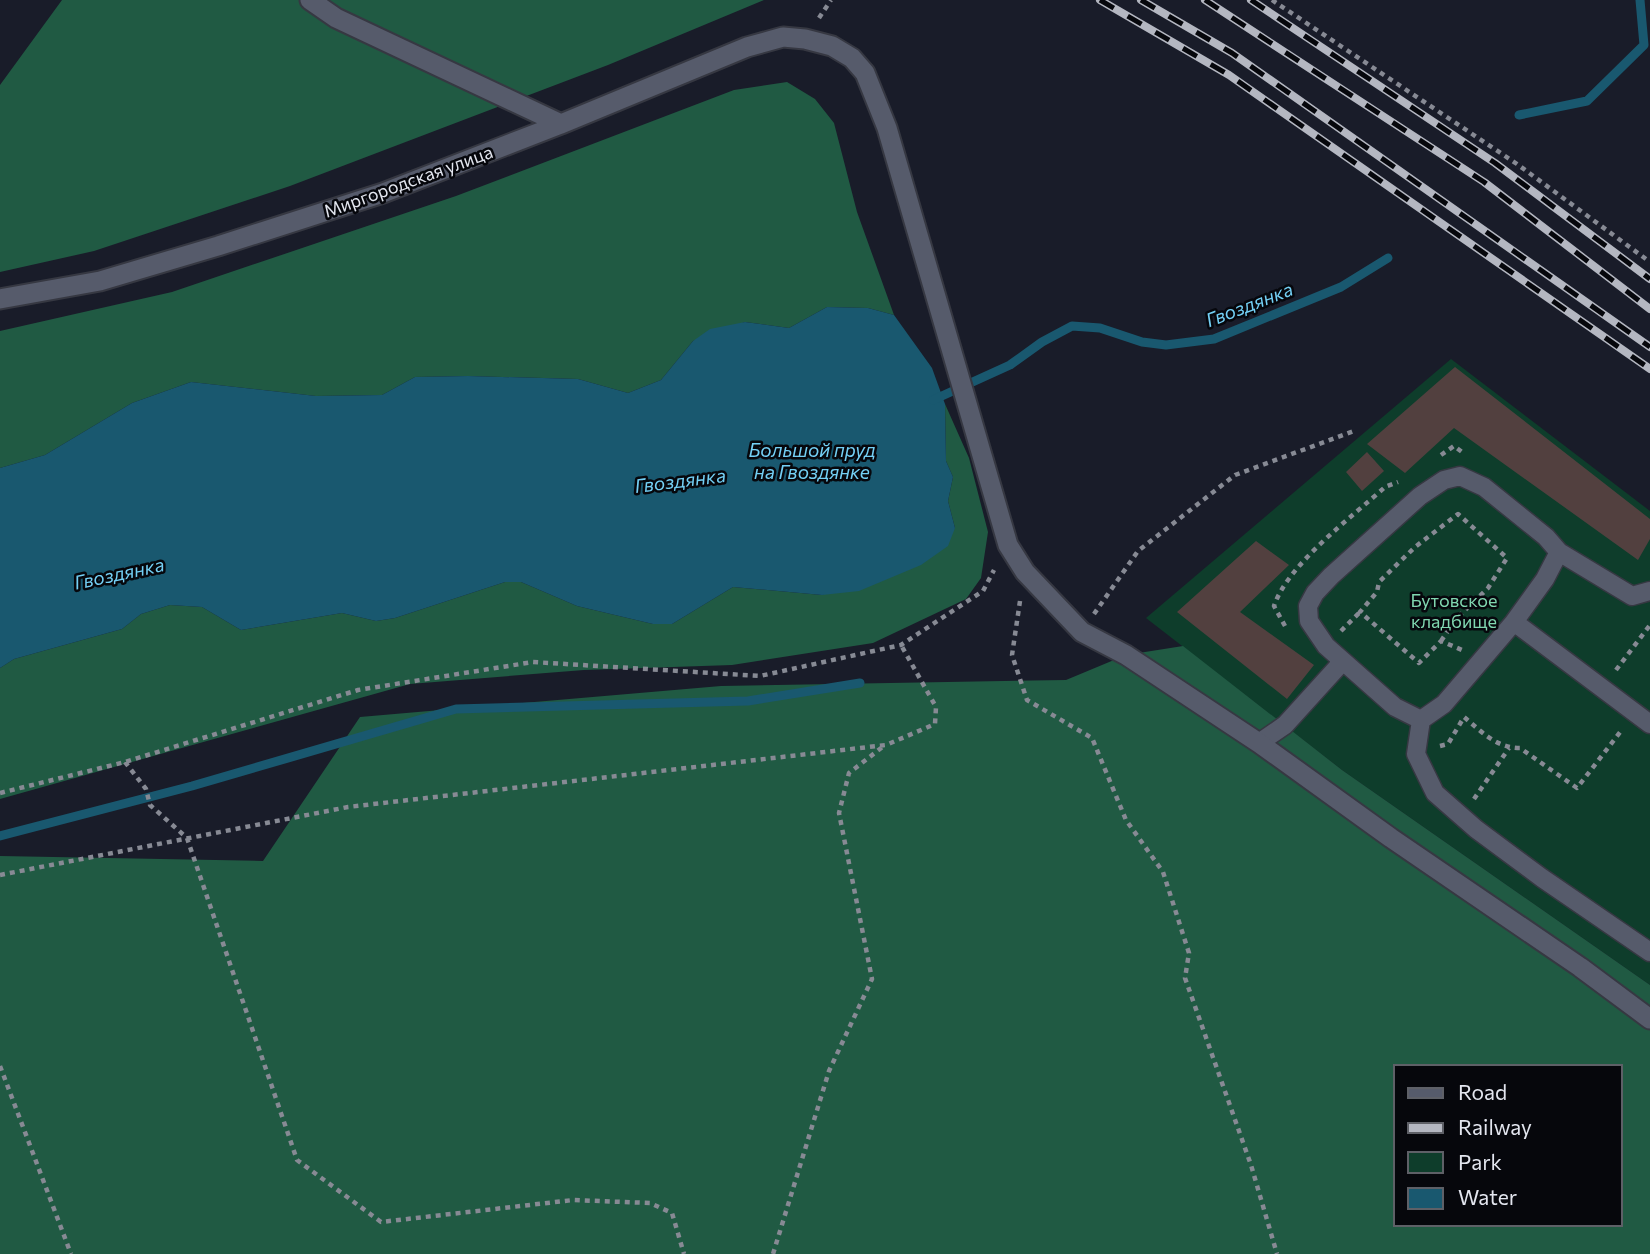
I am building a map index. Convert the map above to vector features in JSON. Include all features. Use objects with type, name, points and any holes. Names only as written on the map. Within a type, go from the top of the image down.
[{"type":"street","points":[[310,0],[336,18],[561,124]]},
{"type":"street","name":"Миргородская улица","points":[[0,299],[100,281],[383,193],[561,124],[747,47],[783,37],[805,39],[832,46],[852,58],[865,73],[876,94],[1008,545]]},
{"type":"street","points":[[1008,545],[1025,572],[1082,632],[1126,655],[1259,743],[1391,838],[1580,967],[1650,1019]]},
{"type":"lane","points":[[1421,720],[1395,707],[1326,646],[1309,621],[1308,606],[1315,593],[1331,576],[1420,496],[1444,480],[1460,476],[1483,487],[1546,537],[1559,552],[1632,596],[1650,591]]},
{"type":"lane","points":[[1559,552],[1545,579],[1514,622],[1444,705],[1421,720],[1416,754],[1434,793],[1476,829],[1650,952]]},
{"type":"lane","points":[[1514,622],[1650,724]]},
{"type":"lane","points":[[1259,743],[1285,725],[1343,661]]},
{"type":"path","points":[[1272,0],[1517,163],[1650,261]]},
{"type":"path","points":[[1082,632],[1138,551],[1235,475],[1354,431]]},
{"type":"path","points":[[1435,459],[1454,446],[1465,453]]},
{"type":"path","points":[[1290,631],[1279,618],[1274,606],[1279,591],[1310,556],[1385,487],[1406,480]]},
{"type":"path","points":[[1458,514],[1507,558],[1488,588],[1456,619],[1441,641],[1419,663],[1360,612],[1377,592],[1378,582],[1415,547],[1458,514]]},
{"type":"path","points":[[0,793],[125,762],[358,690],[533,662],[760,676],[901,645],[984,591],[1008,545]]},
{"type":"path","points":[[1025,572],[1012,655],[1027,700],[1091,738],[1126,820],[1163,872],[1189,953],[1185,978],[1251,1165],[1277,1254]]},
{"type":"path","points":[[1611,677],[1650,625]]},
{"type":"path","points":[[1441,641],[1483,659]]},
{"type":"path","points":[[773,1254],[829,1071],[872,979],[839,813],[849,773],[886,745],[935,724],[936,707],[901,645]]},
{"type":"path","points":[[1444,756],[1470,707]]},
{"type":"path","points":[[1464,718],[1497,744],[1520,748],[1577,789],[1634,713]]},
{"type":"path","points":[[1416,754],[1448,744]]},
{"type":"path","points":[[0,875],[348,807],[886,745]]},
{"type":"path","points":[[1465,792],[1475,799],[1509,748]]},
{"type":"path","points":[[125,762],[146,789],[150,805],[187,838],[297,1160],[381,1222],[573,1200],[650,1203],[671,1213],[684,1254]]},
{"type":"path","points":[[0,1066],[71,1254]]},
{"type":"green space","points":[[62,0],[764,0],[608,65],[290,186],[94,251],[0,272],[0,85]]},
{"type":"green space","points":[[787,82],[815,99],[834,123],[857,212],[894,315],[868,308],[827,307],[789,328],[745,322],[693,341],[661,380],[628,393],[578,379],[468,376],[415,377],[382,395],[316,396],[191,382],[132,403],[45,455],[0,468],[0,331],[172,292],[456,196],[734,90]]},
{"type":"green space","name":"Бутовское кладбище","points":[[1451,359],[1650,511],[1650,985],[1342,770],[1146,618]]},
{"type":"green space","points":[[945,404],[969,458],[988,532],[981,578],[966,599],[873,643],[732,665],[584,670],[410,684],[0,799],[0,668],[14,659],[122,629],[141,614],[170,605],[202,607],[241,630],[342,613],[376,621],[395,618],[505,582],[521,582],[577,606],[653,624],[672,624],[733,587],[822,595],[955,528],[948,501],[953,477],[946,461]]},
{"type":"green space","points":[[1183,646],[1342,770],[1650,985],[1650,1254],[0,1254],[0,856],[263,861],[360,717],[721,686],[1066,680],[1126,655]]},
{"type":"water","name":"Большой пруд на Гвоздянке","points":[[827,307],[868,308],[894,315],[932,368],[945,404],[946,461],[953,477],[948,501],[955,528],[948,546],[921,565],[859,591],[822,595],[733,587],[672,624],[653,624],[577,606],[521,582],[505,582],[395,618],[376,621],[342,613],[241,630],[202,607],[170,605],[141,614],[122,629],[14,659],[0,668],[0,468],[45,455],[132,403],[191,382],[316,396],[382,395],[415,377],[578,379],[628,393],[661,380],[693,341],[710,329],[745,322],[789,328]]},
{"type":"building","points":[[1455,367],[1650,519],[1650,539],[1638,560],[1454,428],[1405,473],[1367,444]]},
{"type":"building","points":[[1367,452],[1384,471],[1362,491],[1346,472]]},
{"type":"building","points":[[1256,541],[1289,565],[1240,612],[1314,665],[1287,699],[1177,612]]},
{"type":"waterway","name":"Гвоздянка","points":[[1519,115],[1587,101],[1644,45],[1640,0]]},
{"type":"waterway","name":"Гвоздянка","points":[[933,400],[1010,365],[1042,342],[1072,326],[1100,328],[1142,342],[1166,345],[1214,339],[1341,287],[1388,258]]},
{"type":"waterway","points":[[0,836],[192,786],[456,709],[748,701],[860,683]]},
{"type":"railway","points":[[1100,0],[1229,75],[1650,369]]},
{"type":"railway","points":[[1141,0],[1232,53],[1650,347]]},
{"type":"railway","points":[[1205,0],[1484,182],[1650,309]]},
{"type":"railway","points":[[1251,0],[1495,163],[1650,279]]}]
